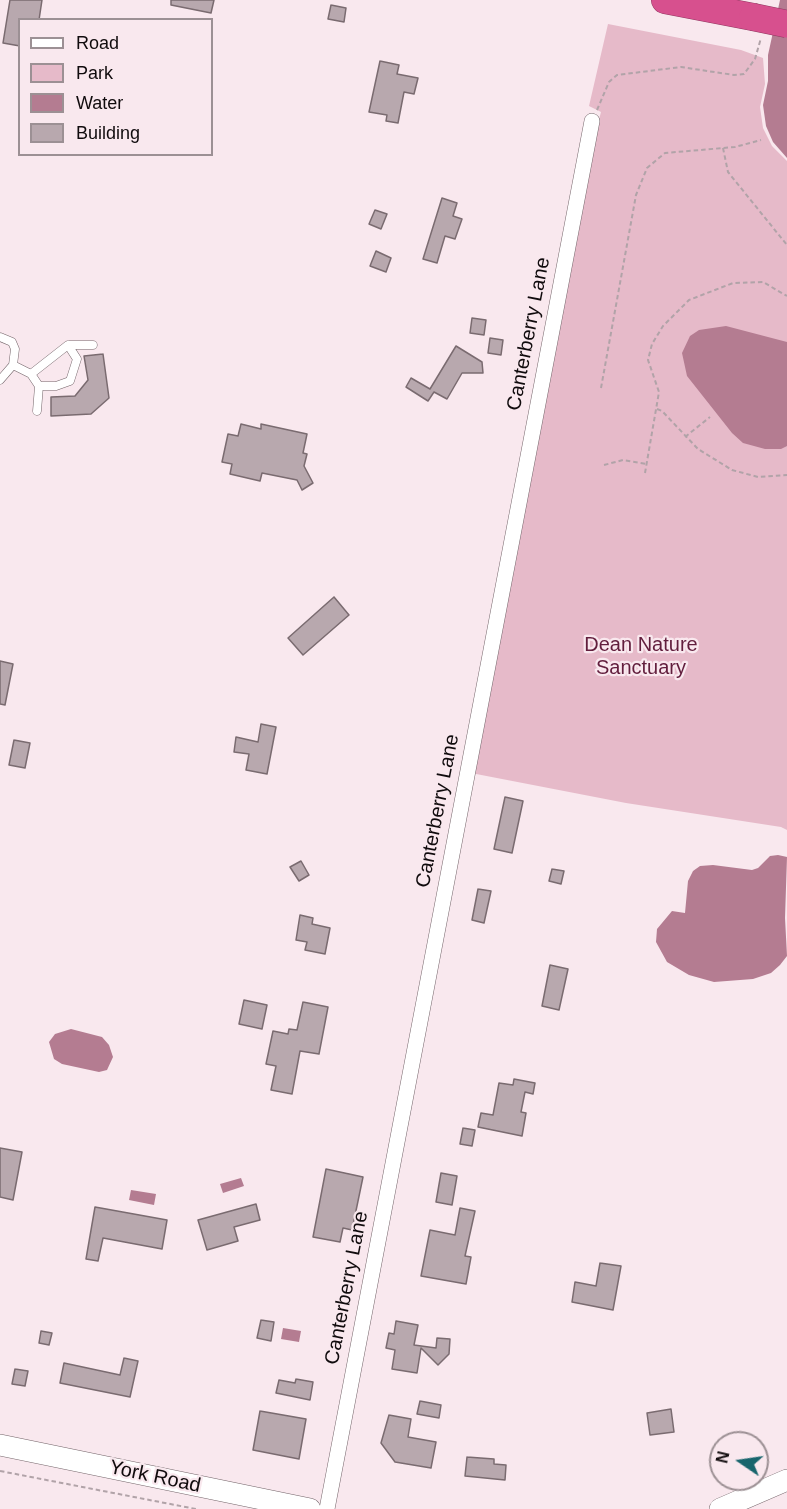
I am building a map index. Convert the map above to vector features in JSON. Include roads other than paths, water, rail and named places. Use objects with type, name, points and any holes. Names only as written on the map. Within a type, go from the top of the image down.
[{"type":"highway","points":[[665,0],[768,24]]},
{"type":"main road","name":"York Road","points":[[0,1445],[310,1509]]},
{"type":"main road","points":[[720,1509],[787,1480]]},
{"type":"street","name":"Canterberry Lane","points":[[327,1509],[592,121]]},
{"type":"lane","points":[[0,337],[12,342],[15,349],[13,364],[0,380]]},
{"type":"lane","points":[[31,374],[68,345],[93,345]]},
{"type":"lane","points":[[39,386],[56,386],[70,381],[77,359],[68,345]]},
{"type":"lane","points":[[13,364],[31,374],[39,386],[37,411]]},
{"type":"water","points":[[780,0],[787,0],[787,158],[773,142],[766,126],[763,105],[768,81],[768,55]]},
{"type":"water","points":[[726,326],[787,342],[787,446],[781,449],[765,449],[743,443],[732,433],[687,376],[682,353],[690,336],[699,330]]},
{"type":"water","points":[[770,856],[787,857],[785,918],[787,956],[780,965],[771,973],[753,979],[714,982],[689,975],[667,962],[656,942],[657,929],[672,911],[685,913],[688,881],[693,871],[700,866],[713,865],[752,870],[758,868]]},
{"type":"water","points":[[71,1029],[102,1037],[109,1045],[113,1057],[107,1070],[99,1072],[62,1064],[54,1059],[49,1042],[55,1034]]},
{"type":"water","points":[[241,1178],[244,1186],[223,1193],[220,1184]]},
{"type":"water","points":[[131,1190],[156,1194],[154,1205],[129,1200]]},
{"type":"water","points":[[283,1328],[301,1331],[299,1342],[281,1339]]},
{"type":"park label","name":"Dean Nature Sanctuary","points":[[641,656]]}]
